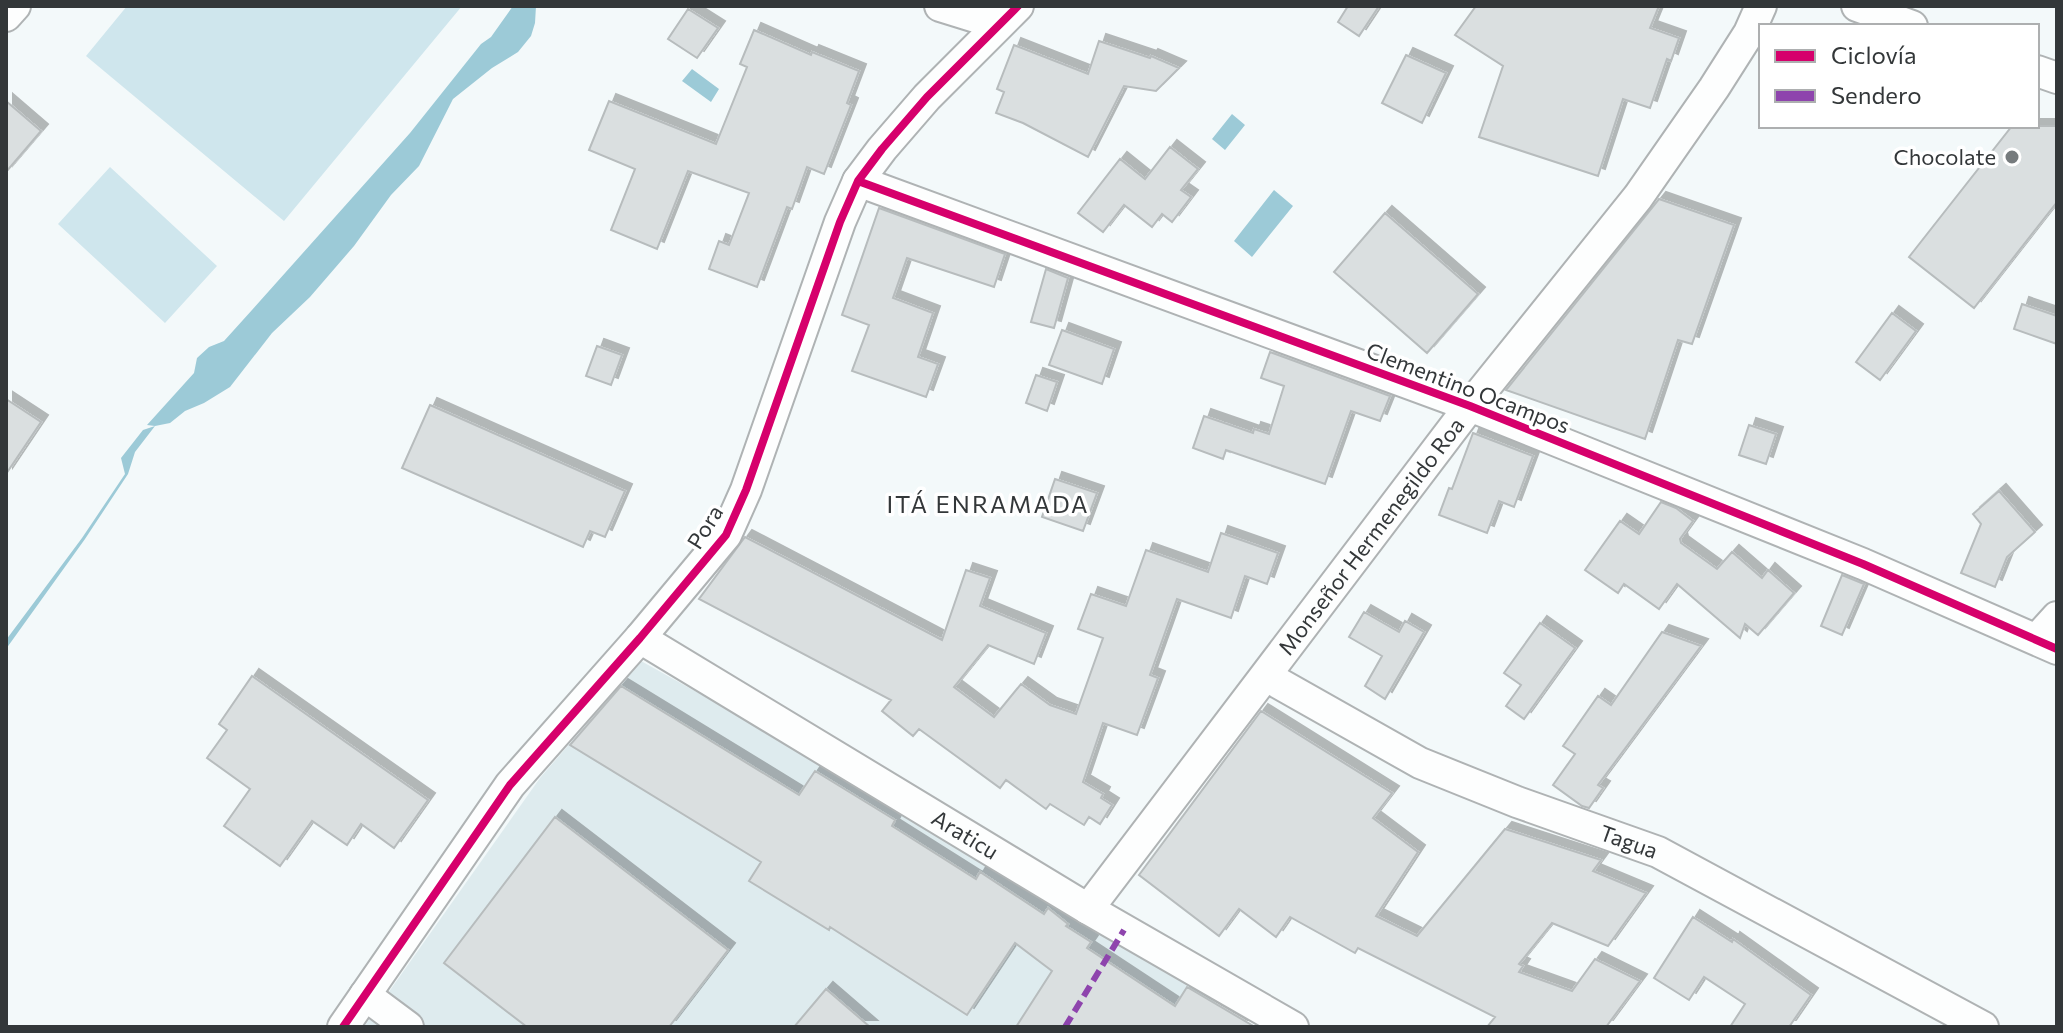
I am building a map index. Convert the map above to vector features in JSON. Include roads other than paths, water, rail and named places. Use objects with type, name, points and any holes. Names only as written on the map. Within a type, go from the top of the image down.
[{"type":"street","points":[[6,16],[15,6]]},
{"type":"street","points":[[940,6],[1008,15]]},
{"type":"street","name":"Monseñor Hermenegildo Roa","points":[[1088,909],[1470,406],[1638,197],[1714,88],[1749,33],[1761,6]]},
{"type":"street","points":[[1857,6],[1906,24]]},
{"type":"street","name":"Pora","points":[[343,1027],[510,785],[726,535],[746,490],[840,222],[858,181],[927,97],[1008,15]]},
{"type":"street","name":"Clementino Ocampos","points":[[858,181],[1470,406],[1863,564],[2050,635]]},
{"type":"street","name":"Araticu","points":[[640,638],[1088,909],[1293,1027]]},
{"type":"street","name":"Tagua","points":[[1266,676],[1420,763],[1517,802],[1658,852],[1983,1027]]},
{"type":"street","points":[[365,995],[408,1027]]},
{"type":"water","points":[[513,6],[536,6],[531,36],[518,52],[453,99],[419,166],[391,195],[354,246],[310,297],[272,333],[230,387],[185,411],[170,423],[147,425],[194,373],[197,358],[209,347],[224,341],[252,310],[410,133],[481,44],[491,37]]},
{"type":"water","points":[[692,69],[719,89],[711,102],[682,81]]},
{"type":"water","points":[[1232,114],[1245,125],[1225,150],[1212,139]]},
{"type":"water","points":[[1274,190],[1293,206],[1252,257],[1234,241]]},
{"type":"water","points":[[155,426],[135,452],[128,474],[85,539],[6,649],[6,640],[125,474],[121,458],[143,430]]},
{"type":"place","name":"Chocolate","points":[[2012,157]]},
{"type":"district","name":"ITÁ ENRAMADA","points":[[988,505]]}]
